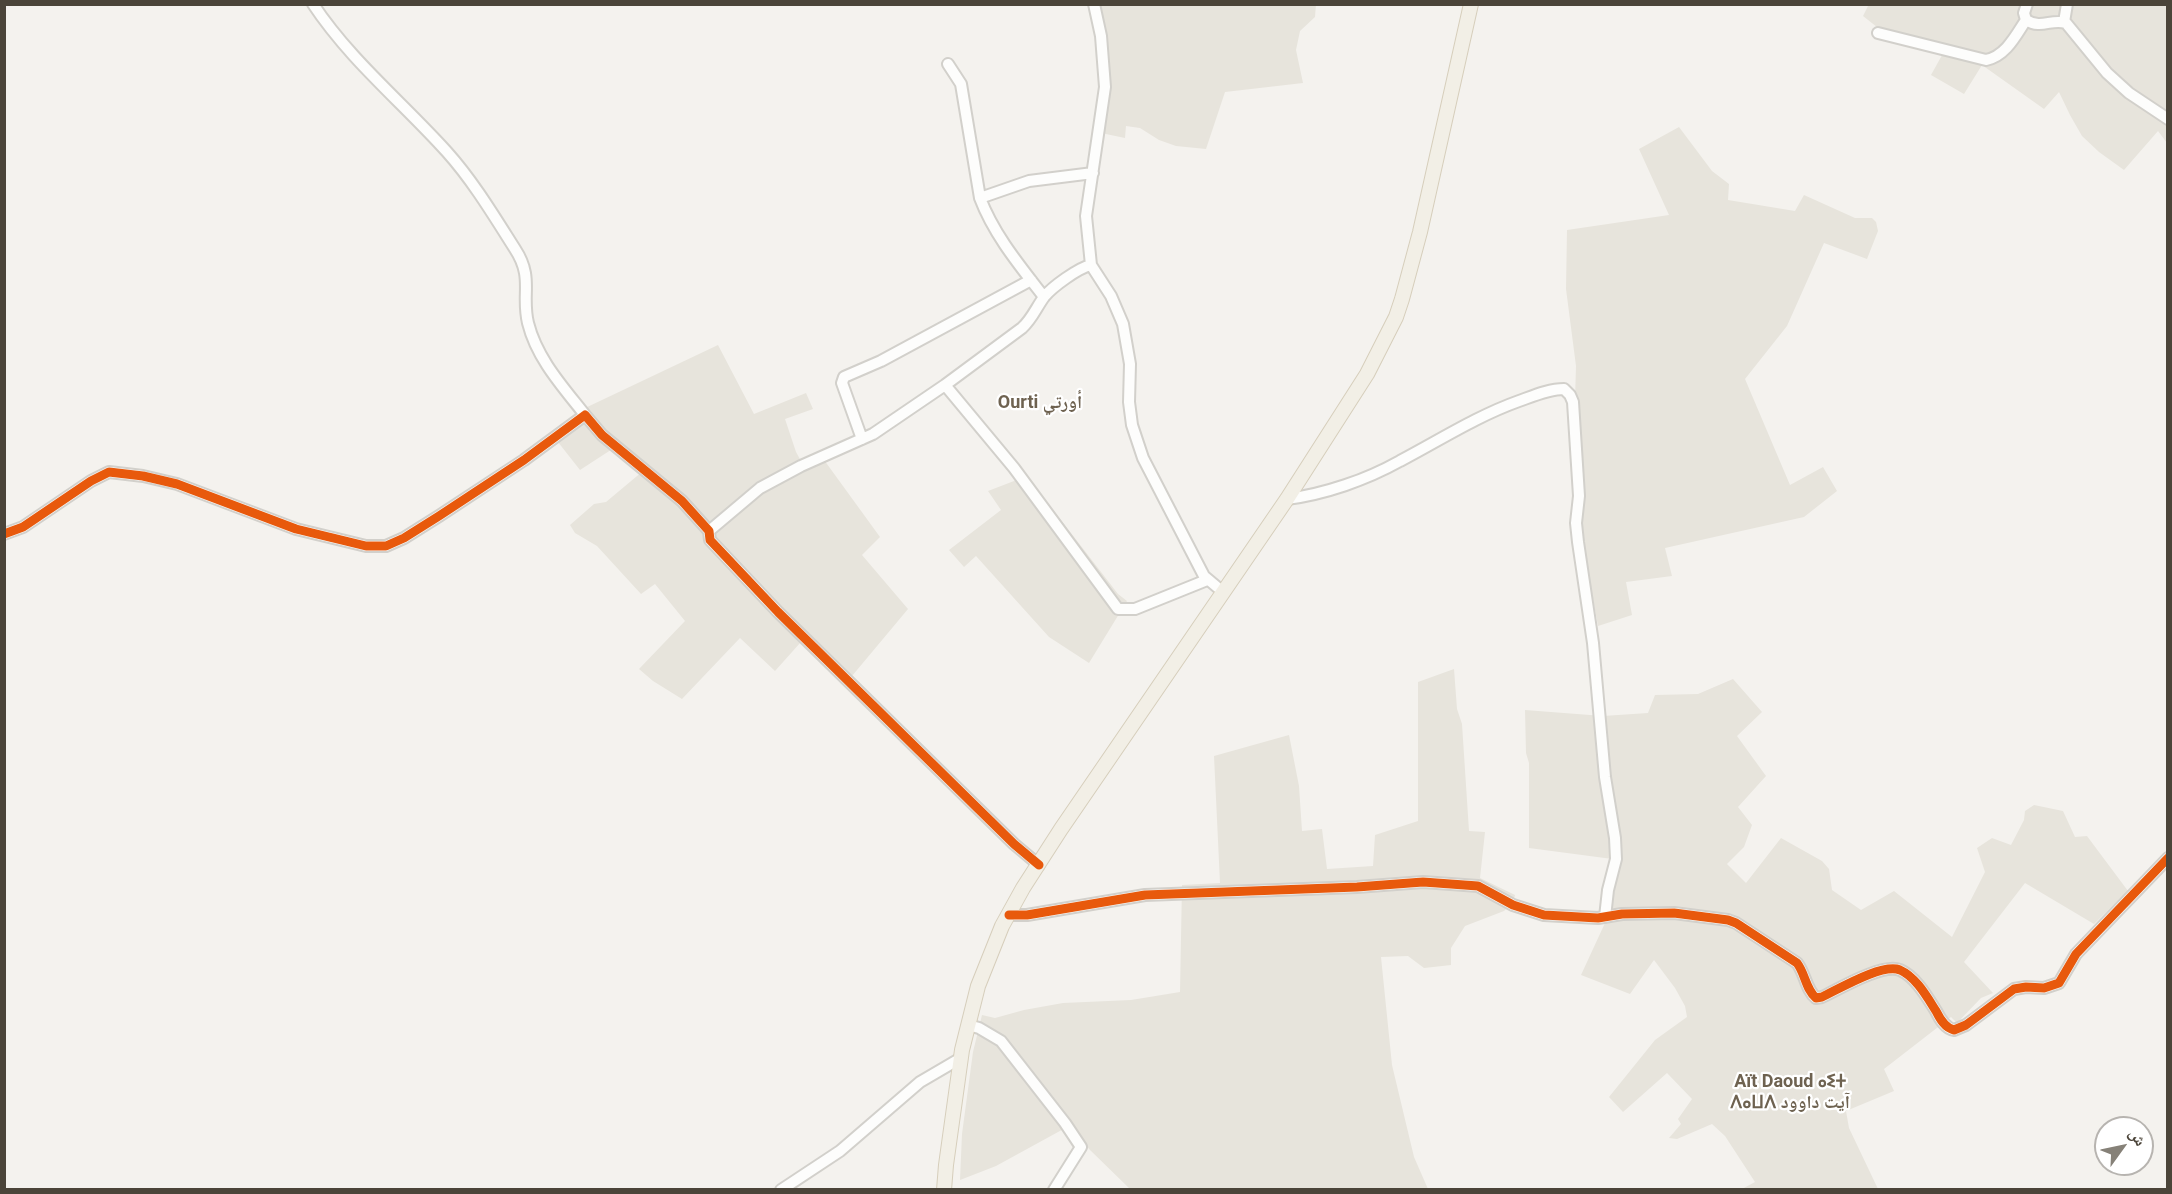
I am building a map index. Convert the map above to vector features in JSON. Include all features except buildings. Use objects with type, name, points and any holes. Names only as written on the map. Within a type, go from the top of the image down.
[{"type":"main road","points":[[944,1190],[961,1058],[968,1025],[984,969],[1009,915],[1039,865],[1287,499],[1376,358],[1399,308],[1422,222],[1471,4]]},
{"type":"street","points":[[313,4],[337,36],[460,167],[517,252],[526,272],[528,321],[533,338],[546,364],[585,415],[608,440],[676,495],[709,531],[710,540],[778,612],[1014,844],[1039,865]]},
{"type":"street","points":[[1094,4],[1101,36],[1105,87],[1086,216],[1091,265],[1111,296],[1123,324],[1130,364],[1130,402],[1136,439],[1156,484],[1207,580],[1223,592]]},
{"type":"street","points":[[2027,4],[2024,13],[2026,20],[2036,25],[2064,22],[2107,73],[2129,93],[2168,119]]},
{"type":"street","points":[[2064,22],[2067,4]]},
{"type":"street","points":[[1878,33],[1986,60],[2004,51],[2026,20]]},
{"type":"street","points":[[948,63],[961,84],[980,198],[992,225],[1044,297]]},
{"type":"street","points":[[980,198],[1029,181],[1093,173]]},
{"type":"street","points":[[709,531],[760,488],[801,466],[862,439],[945,385],[1022,328],[1034,315],[1044,297],[1066,278],[1083,267],[1091,265]]},
{"type":"street","points":[[862,439],[844,390],[842,378],[881,362],[1031,280]]},
{"type":"street","points":[[945,385],[1014,468],[1118,609],[1136,609],[1207,580]]},
{"type":"street","points":[[1287,499],[1303,497],[1380,472],[1447,434],[1503,407],[1552,390],[1564,389],[1569,393],[1573,402],[1578,467],[1579,496],[1576,523],[1579,559],[1593,644],[1605,777],[1615,838],[1616,859],[1608,890],[1605,917]]},
{"type":"street","points":[[4,534],[23,527],[109,472],[143,476],[177,484],[296,529],[366,546],[386,546],[440,516],[524,460],[585,415]]},
{"type":"street","points":[[1009,915],[1027,915],[1145,895],[1368,887],[1423,882],[1478,886],[1513,905],[1544,915],[1584,918],[1622,914],[1674,913],[1728,920],[1797,963],[1816,998],[1878,972],[1899,970],[1920,987],[1947,1028],[1954,1030],[1966,1025],[2007,992],[2026,987],[2044,988],[2058,983],[2076,954],[2168,858]]},
{"type":"street","points":[[968,1025],[993,1035],[1005,1046],[1082,1147],[1054,1190]]},
{"type":"street","points":[[780,1190],[840,1151],[911,1089],[961,1058]]},
{"type":"shaded area","points":[[1316,4],[1315,17],[1300,31],[1296,50],[1303,83],[1225,92],[1206,149],[1176,146],[1159,140],[1140,128],[1126,126],[1125,138],[1101,133],[1106,108],[1096,5]]},
{"type":"shaded area","points":[[1869,4],[2167,5],[2167,143],[2158,131],[2124,170],[2082,136],[2059,92],[2044,109],[1982,65],[1964,94],[1931,75],[1946,48],[1882,31],[1863,16]]},
{"type":"shaded area","points":[[1679,127],[1712,171],[1729,184],[1728,200],[1795,211],[1804,195],[1855,218],[1872,218],[1876,222],[1878,231],[1867,259],[1824,243],[1787,326],[1745,379],[1790,485],[1823,467],[1837,491],[1804,517],[1665,548],[1672,576],[1626,582],[1632,615],[1598,626],[1579,523],[1576,366],[1566,289],[1567,230],[1669,215],[1639,149]]},
{"type":"shaded area","points":[[718,345],[754,414],[806,393],[813,409],[785,419],[796,452],[801,461],[819,453],[880,537],[862,555],[908,609],[852,676],[809,633],[775,671],[740,638],[682,699],[653,681],[639,669],[685,621],[655,584],[641,594],[597,546],[575,533],[570,525],[594,504],[606,502],[649,466],[620,444],[580,470],[554,437],[587,415],[583,409]]},
{"type":"shaded area","points":[[1027,476],[1118,594],[1127,601],[1089,663],[1049,637],[976,556],[964,567],[949,550],[1001,510],[988,491]]},
{"type":"shaded area","points":[[1454,669],[1457,709],[1462,724],[1469,831],[1485,832],[1480,878],[1515,895],[1513,902],[1504,911],[1465,926],[1451,948],[1451,965],[1424,968],[1408,956],[1381,957],[1392,1065],[1414,1157],[1428,1189],[1130,1189],[1069,1126],[996,1166],[960,1180],[962,1134],[973,1052],[982,1015],[995,1018],[1063,1003],[1131,1000],[1180,992],[1182,885],[1220,883],[1214,756],[1289,735],[1299,786],[1302,831],[1322,829],[1327,869],[1373,866],[1375,835],[1418,821],[1418,682]]},
{"type":"shaded area","points":[[1733,679],[1762,712],[1737,736],[1766,776],[1738,807],[1752,825],[1744,847],[1727,864],[1746,883],[1781,838],[1822,861],[1829,869],[1832,890],[1861,910],[1894,891],[1952,937],[1985,872],[1977,848],[1992,838],[2011,845],[2024,820],[2025,811],[2034,805],[2063,811],[2075,837],[2087,836],[2128,891],[2094,924],[2025,883],[1964,962],[1993,993],[1981,998],[1957,1023],[1951,1017],[1884,1069],[1894,1091],[1846,1111],[1849,1128],[1878,1189],[1742,1189],[1755,1182],[1725,1136],[1712,1124],[1677,1139],[1669,1138],[1681,1124],[1678,1119],[1692,1099],[1667,1073],[1623,1112],[1609,1097],[1655,1040],[1687,1017],[1685,1006],[1654,960],[1630,994],[1581,975],[1611,910],[1620,860],[1529,848],[1529,763],[1526,753],[1525,710],[1603,716],[1648,713],[1655,695],[1698,694]]},
{"type":"cycle path","points":[[4,534],[23,527],[91,481],[109,472],[143,476],[177,484],[296,529],[366,546],[386,546],[404,538],[439,516],[524,460],[585,415],[602,435],[682,501],[709,531],[710,540],[778,612],[1014,844],[1039,865]]},
{"type":"cycle path","points":[[1009,915],[1027,915],[1145,895],[1357,887],[1423,882],[1478,886],[1513,905],[1544,915],[1598,918],[1622,914],[1674,913],[1728,920],[1797,963],[1810,991],[1816,998],[1872,973],[1892,969],[1900,970],[1916,982],[1943,1023],[1954,1030],[1966,1025],[2014,989],[2044,988],[2059,983],[2076,954],[2168,858]]},
{"type":"district","name":"Ourti أورتي","points":[[1040,403]]},
{"type":"district","name":"Aït Daoud ⴰⵉⵜ ⴷⴰⵡⴷ آيت داوود","points":[[1790,1092]]}]
